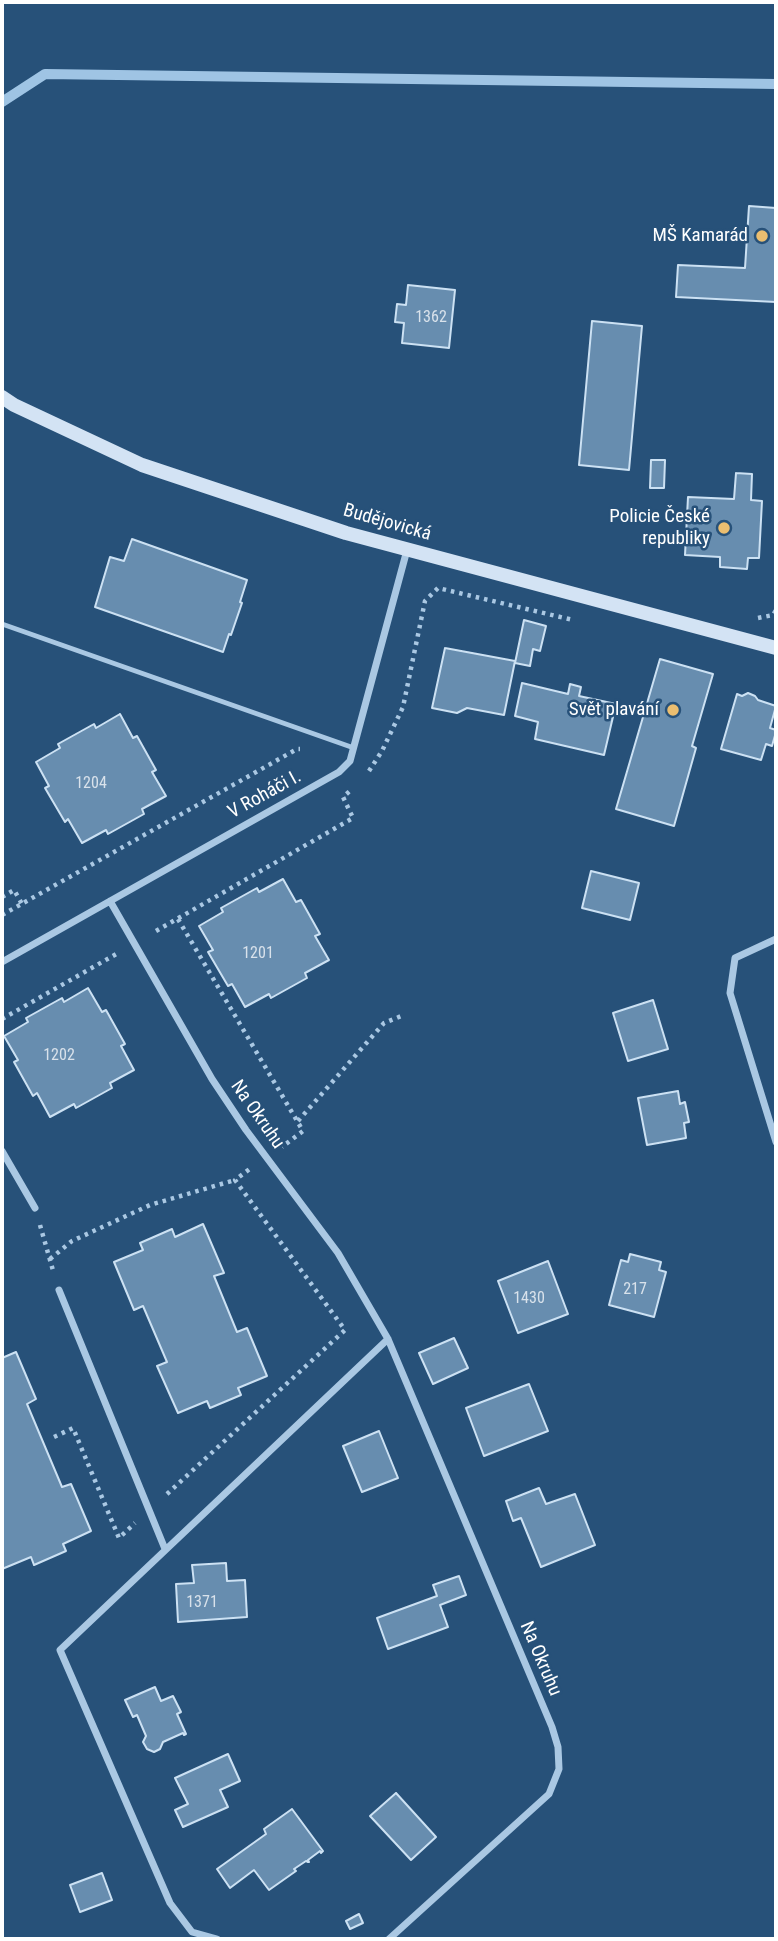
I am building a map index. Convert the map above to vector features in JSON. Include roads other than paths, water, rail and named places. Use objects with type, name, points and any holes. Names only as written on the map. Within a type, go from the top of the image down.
[{"type":"main road","name":"Budějovická","points":[[2,397],[142,466],[346,533],[776,648]]},
{"type":"street","name":"V Roháči I.","points":[[2,962],[339,772],[350,761],[407,549]]},
{"type":"street","name":"Na Okruhu","points":[[110,901],[212,1079],[246,1130],[338,1253],[388,1339],[552,1727],[558,1747],[559,1769],[549,1794],[389,1939]]},
{"type":"street","points":[[776,939],[735,958],[730,993],[776,1142]]},
{"type":"street","points":[[2,1151],[35,1208]]},
{"type":"street","points":[[59,1290],[165,1549]]},
{"type":"street","points":[[217,1939],[192,1932],[170,1903],[60,1650],[388,1339]]},
{"type":"lane","points":[[2,624],[354,748]]},
{"type":"waterway","points":[[2,102],[45,74],[776,84]]},
{"type":"place","name":"MŠ Kamarád","points":[[762,236]]},
{"type":"place","name":"Policie České republiky","points":[[724,528]]},
{"type":"place","name":"Svět plavání","points":[[673,710]]}]
